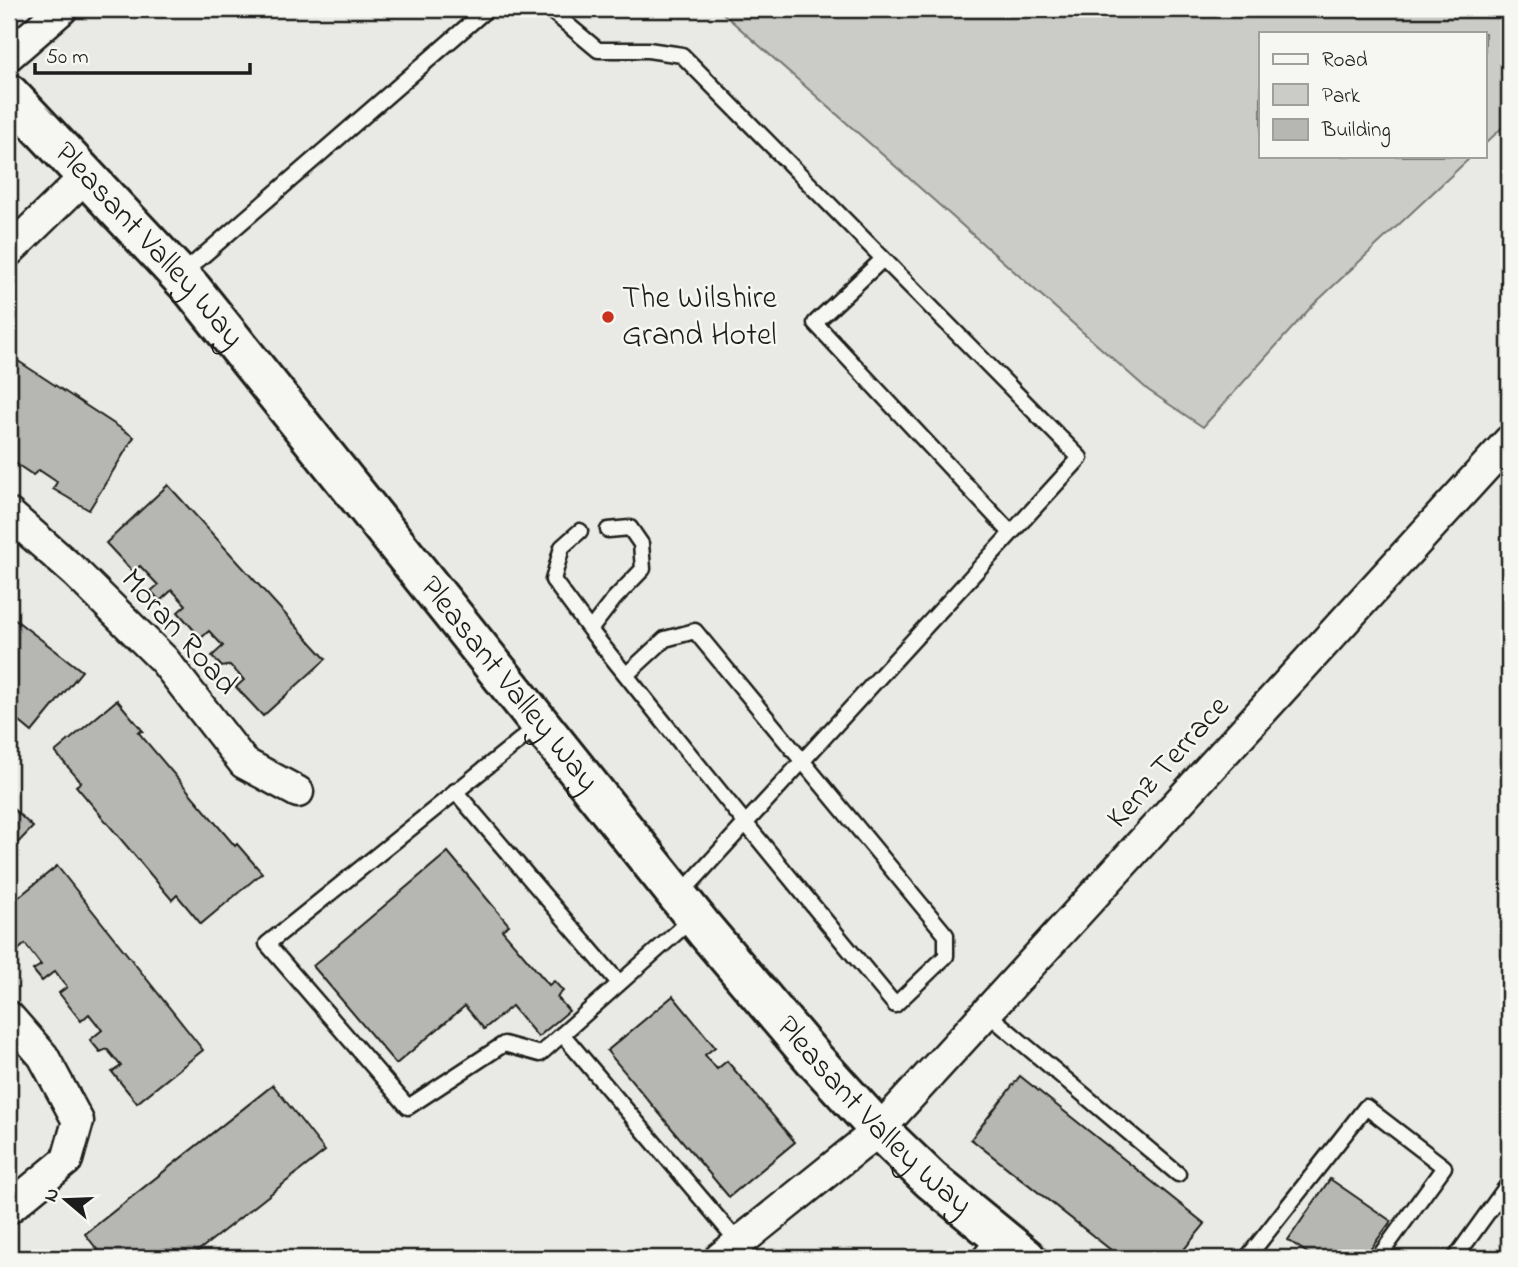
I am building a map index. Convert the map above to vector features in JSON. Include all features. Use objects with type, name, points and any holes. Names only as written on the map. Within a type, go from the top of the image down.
[{"type":"main road","name":"Pleasant Valley Way","points":[[9,94],[180,276],[686,907],[814,1059],[879,1130],[931,1180],[987,1246],[1026,1258]]},
{"type":"street","points":[[9,55],[62,9]]},
{"type":"street","points":[[9,251],[87,175]]},
{"type":"street","name":"Kenz Terrace","points":[[729,1251],[879,1130],[988,1014],[1509,441]]},
{"type":"street","name":"Moran Road","points":[[9,514],[76,573],[164,660],[244,763],[298,792]]},
{"type":"street","points":[[9,1017],[43,1056],[78,1121],[67,1160],[9,1208]]},
{"type":"lane","points":[[180,276],[487,9]]},
{"type":"lane","points":[[540,723],[267,944],[408,1107],[504,1044],[540,1054],[619,983],[686,907],[745,824],[1080,458],[682,55],[648,50],[597,50],[549,9]]},
{"type":"lane","points":[[883,259],[815,323],[1011,533]]},
{"type":"lane","points":[[590,631],[614,599],[643,569],[641,544],[630,528],[608,530]]},
{"type":"lane","points":[[580,531],[562,547],[553,580],[590,631],[745,824],[895,1005],[946,956],[946,935],[695,631],[665,639],[626,675]]},
{"type":"lane","points":[[455,791],[619,983]]},
{"type":"lane","points":[[988,1014],[1178,1174]]},
{"type":"lane","points":[[562,1034],[729,1251]]},
{"type":"lane","points":[[1247,1258],[1366,1107],[1444,1167],[1378,1258]]},
{"type":"lane","points":[[1455,1258],[1509,1184]]},
{"type":"green space","points":[[718,9],[1509,9],[1509,121],[1486,143],[1486,32],[1259,32],[1259,158],[1470,158],[1313,305],[1203,427],[1148,390]]},
{"type":"building","points":[[9,355],[134,437],[89,510],[53,489],[57,482],[39,470],[33,475],[9,459]]},
{"type":"building","points":[[168,485],[326,659],[263,716],[236,687],[244,680],[230,665],[222,667],[212,656],[223,646],[209,631],[201,638],[178,612],[186,605],[172,590],[160,601],[151,591],[158,585],[140,566],[133,572],[106,543]]},
{"type":"building","points":[[9,615],[82,671],[32,732],[9,713]]},
{"type":"building","points":[[117,700],[143,731],[138,732],[235,846],[237,844],[262,873],[201,924],[177,895],[172,900],[76,786],[81,782],[55,752]]},
{"type":"building","points":[[9,805],[33,827],[9,852]]},
{"type":"building","points":[[448,852],[509,925],[502,930],[549,985],[554,981],[563,991],[557,997],[569,1011],[538,1037],[512,1006],[484,1029],[465,1006],[396,1064],[313,966]]},
{"type":"building","points":[[57,866],[203,1050],[137,1103],[112,1072],[121,1066],[107,1049],[100,1052],[90,1040],[102,1030],[89,1014],[81,1021],[59,993],[67,987],[55,971],[42,981],[33,970],[41,965],[25,944],[17,951],[9,941],[9,905]]},
{"type":"building","points":[[673,996],[715,1047],[705,1055],[717,1069],[727,1061],[795,1142],[729,1197],[607,1051]]},
{"type":"building","points":[[1020,1076],[1205,1224],[1177,1258],[1121,1258],[971,1139]]},
{"type":"building","points":[[273,1085],[325,1151],[189,1258],[104,1258],[85,1234]]},
{"type":"building","points":[[1330,1179],[1391,1221],[1364,1258],[1315,1258],[1288,1240]]},
{"type":"place","name":"The Wilshire Grand Hotel","points":[[608,317]]}]
